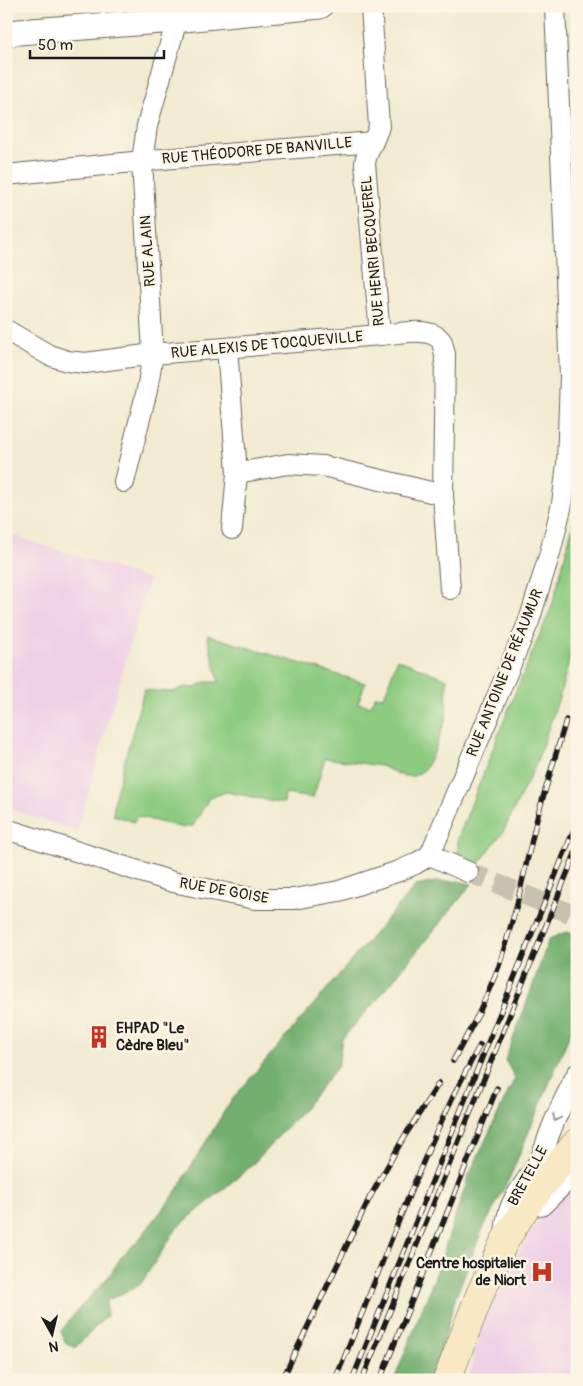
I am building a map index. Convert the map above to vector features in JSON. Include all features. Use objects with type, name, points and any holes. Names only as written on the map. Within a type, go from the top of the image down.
[{"type":"main road","points":[[448,1380],[486,1278],[504,1242],[532,1199],[577,1142]]},
{"type":"main road","points":[[458,1380],[464,1336]]},
{"type":"street","points":[[6,32],[174,20],[218,11],[320,6]]},
{"type":"street","name":"RUE HENRI BECQUEREL","points":[[372,6],[380,126],[367,152],[365,162],[380,335],[424,331],[433,334],[442,342],[445,354],[443,495],[450,590]]},
{"type":"street","name":"RUE ANTOINE DE RÉAUMUR","points":[[430,855],[529,621],[562,504],[570,376],[555,6]]},
{"type":"street","name":"RUE ALAIN","points":[[124,482],[147,390],[153,354],[142,161],[147,126],[174,30],[174,20]]},
{"type":"street","name":"RUE THÉODORE DE BANVILLE","points":[[6,175],[142,161],[373,142]]},
{"type":"street","name":"RUE ALEXIS DE TOCQUEVILLE","points":[[6,330],[49,355],[85,364],[153,354],[380,335]]},
{"type":"street","points":[[226,349],[237,473],[232,529]]},
{"type":"street","points":[[237,473],[288,464],[323,466],[443,495]]},
{"type":"street","name":"RUE DE GOISE","points":[[6,829],[173,882],[255,899],[294,899],[340,891],[400,871],[430,855]]},
{"type":"street","points":[[430,855],[468,872]]},
{"type":"street","name":"BRETELLE","points":[[504,1242],[509,1207],[540,1158],[577,1074]]},
{"type":"street","name":"BRETELLE","points":[[504,1242],[577,1171]]},
{"type":"shaded area","points":[[6,533],[149,579],[77,831],[6,808]]},
{"type":"shaded area","name":"Centre hospitalier de Niort","points":[[577,1179],[577,1380],[469,1380],[484,1309],[529,1235],[548,1208]]},
{"type":"green space","points":[[577,509],[577,632],[559,698],[536,764],[503,832],[474,870],[458,857],[458,838],[515,693],[552,606]]},
{"type":"green space","points":[[207,635],[365,683],[358,703],[371,706],[375,696],[384,697],[397,659],[447,679],[446,718],[434,752],[424,770],[414,776],[403,776],[381,766],[325,758],[313,798],[285,794],[284,803],[226,792],[209,798],[193,826],[185,826],[184,828],[136,816],[134,822],[113,815],[115,796],[144,690],[173,692],[185,687],[195,688],[205,682],[219,682]]},
{"type":"green space","points":[[458,881],[472,884],[377,1000],[342,1039],[338,1066],[304,1109],[251,1166],[177,1228],[140,1285],[106,1301],[107,1316],[75,1348],[65,1342],[61,1331],[109,1276],[122,1256],[137,1242],[173,1196],[230,1102],[415,886],[436,882]]},
{"type":"green space","points":[[566,932],[577,934],[577,1017],[510,1177],[481,1233],[455,1299],[433,1380],[394,1380],[436,1274],[469,1175],[515,1078],[505,1060],[549,939]]},
{"type":"tunnel","points":[[468,872],[577,916]]},
{"type":"railway","points":[[453,1061],[479,1013],[499,966],[516,908],[537,818],[566,720]]},
{"type":"railway","points":[[352,1380],[577,822]]},
{"type":"railway","points":[[362,1380],[577,849]]},
{"type":"railway","points":[[335,1380],[439,1126],[480,1045]]},
{"type":"railway","points":[[282,1380],[370,1197],[404,1137],[439,1083]]},
{"type":"railway","points":[[380,1380],[497,1088]]},
{"type":"place","name":"EHPAD \"Le Cèdre Bleu\"","points":[[99,1037]]},
{"type":"place","name":"Centre hospitalier de Niort","points":[[542,1272]]}]
